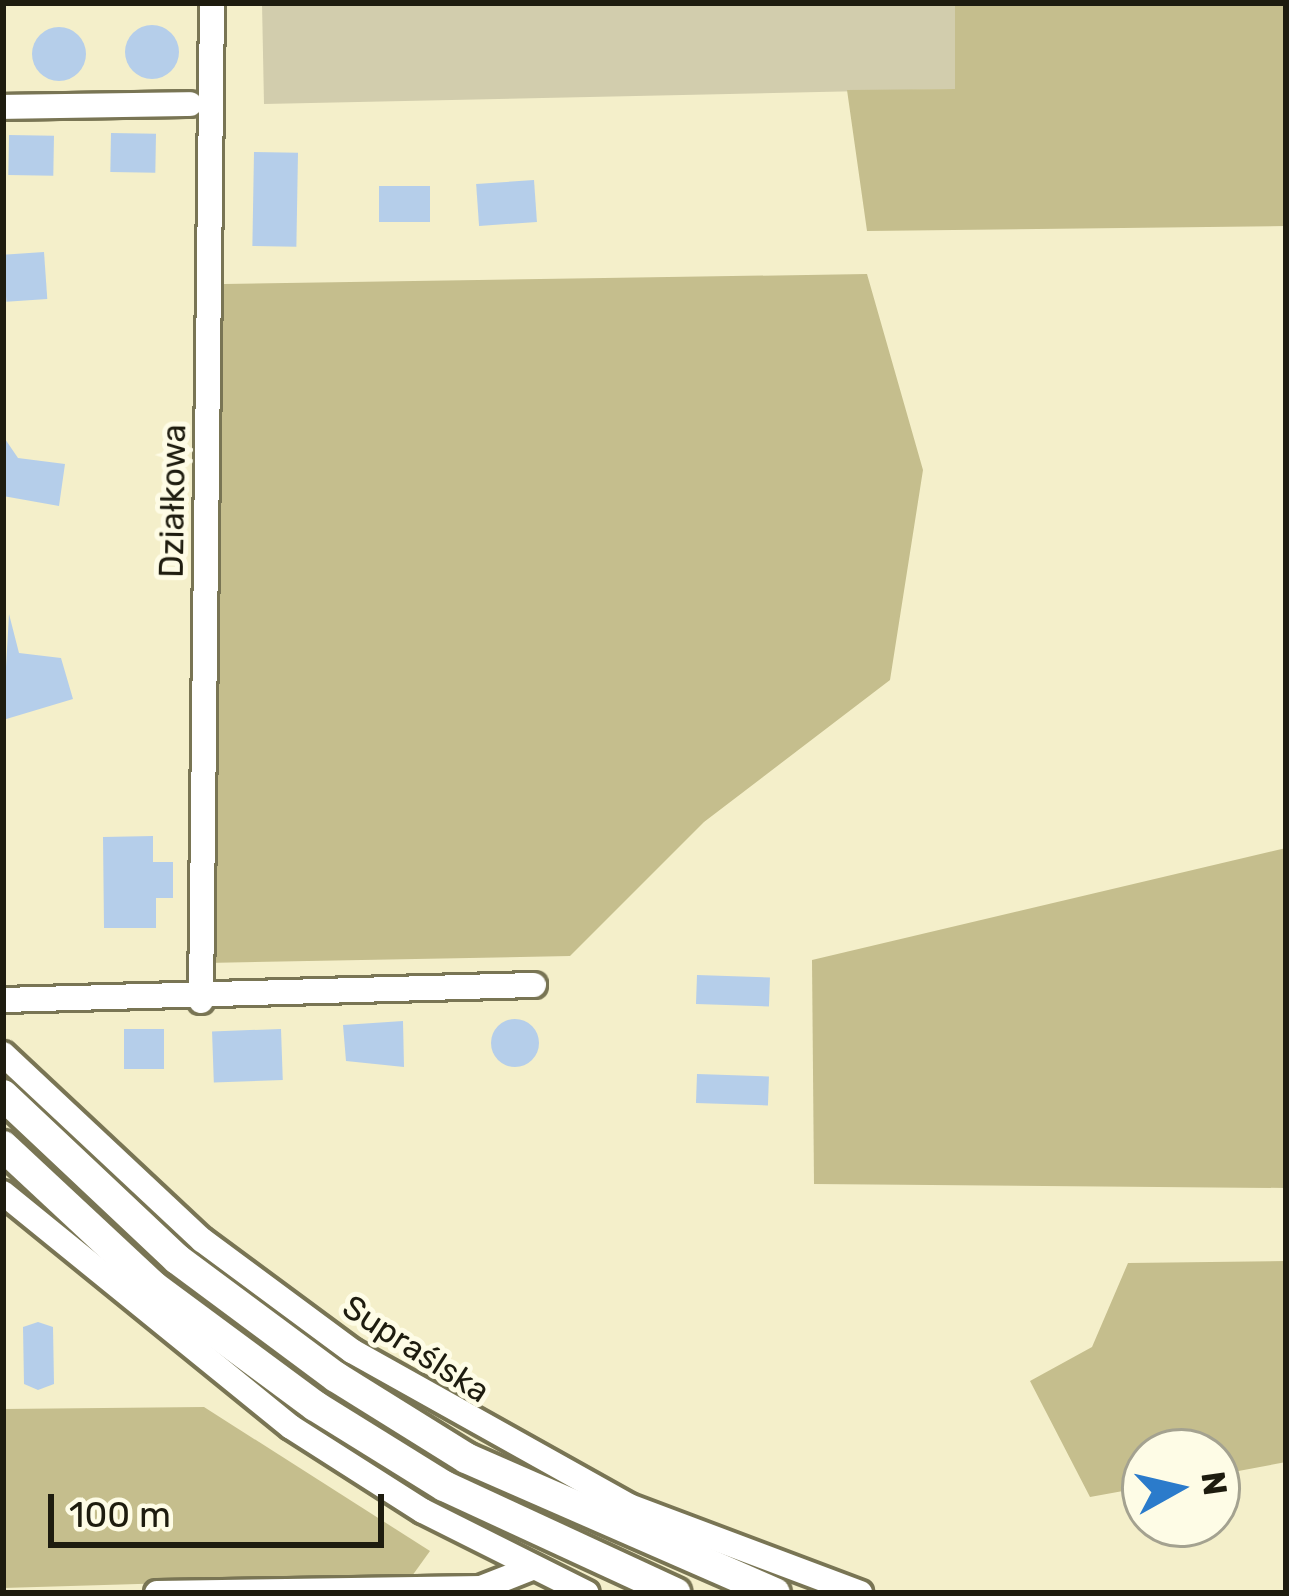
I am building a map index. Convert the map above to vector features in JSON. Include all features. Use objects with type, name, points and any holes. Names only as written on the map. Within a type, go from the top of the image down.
[{"type":"main road","points":[[3,1095],[177,1259],[336,1377],[487,1468],[776,1593]]},
{"type":"main road","points":[[3,1146],[153,1286],[315,1406],[444,1486],[676,1593]]},
{"type":"street","name":"Działkowa","points":[[201,1000],[212,3]]},
{"type":"street","points":[[3,107],[190,104]]},
{"type":"street","points":[[3,1000],[201,1000],[534,985]]},
{"type":"street","name":"Supraślska","points":[[3,1054],[184,1225],[352,1351],[629,1506],[860,1593]]},
{"type":"street","points":[[3,1193],[291,1427],[532,1568],[587,1593]]},
{"type":"street","points":[[157,1593],[481,1588],[532,1568]]},
{"type":"shaded area","points":[[262,3],[955,3],[956,89],[264,104]]},
{"type":"shaded area","points":[[955,3],[1286,3],[1286,226],[867,231],[847,90],[955,89]]},
{"type":"shaded area","points":[[867,274],[923,470],[890,680],[704,822],[570,956],[205,963],[224,284]]},
{"type":"shaded area","points":[[1286,848],[1286,1188],[814,1184],[812,960]]},
{"type":"shaded area","points":[[1286,1261],[1286,1462],[1241,1470],[1241,1428],[1121,1428],[1121,1491],[1090,1497],[1030,1381],[1092,1347],[1128,1263]]},
{"type":"shaded area","points":[[204,1407],[430,1551],[412,1576],[3,1588],[3,1409]]},
{"type":"building","points":[[152,25],[171,33],[179,52],[171,71],[152,79],[133,71],[125,52],[133,33]]},
{"type":"building","points":[[59,27],[78,35],[86,54],[78,73],[59,81],[40,73],[32,54],[40,35]]},
{"type":"building","points":[[111,133],[156,134],[155,173],[110,172]]},
{"type":"building","points":[[9,135],[54,136],[53,176],[8,175]]},
{"type":"building","points":[[254,152],[298,153],[296,247],[252,246]]},
{"type":"building","points":[[534,180],[537,222],[479,226],[476,184]]},
{"type":"building","points":[[379,186],[430,186],[430,222],[379,222]]},
{"type":"building","points":[[44,252],[47,299],[6,302],[3,255]]},
{"type":"building","points":[[3,436],[18,458],[65,464],[59,506],[3,496]]},
{"type":"building","points":[[9,614],[19,653],[61,658],[73,699],[3,720]]},
{"type":"building","points":[[153,836],[153,862],[173,862],[173,898],[156,898],[156,928],[104,928],[103,837]]},
{"type":"building","points":[[697,975],[770,978],[769,1007],[696,1004]]},
{"type":"building","points":[[515,1019],[532,1026],[539,1043],[532,1060],[515,1067],[498,1060],[491,1043],[498,1026]]},
{"type":"building","points":[[403,1021],[404,1067],[346,1061],[343,1025]]},
{"type":"building","points":[[124,1029],[164,1029],[164,1069],[124,1069]]},
{"type":"building","points":[[281,1029],[283,1080],[214,1082],[212,1031]]},
{"type":"building","points":[[697,1074],[769,1077],[768,1105],[696,1103]]},
{"type":"building","points":[[38,1322],[53,1327],[54,1384],[38,1390],[24,1384],[23,1327]]}]
